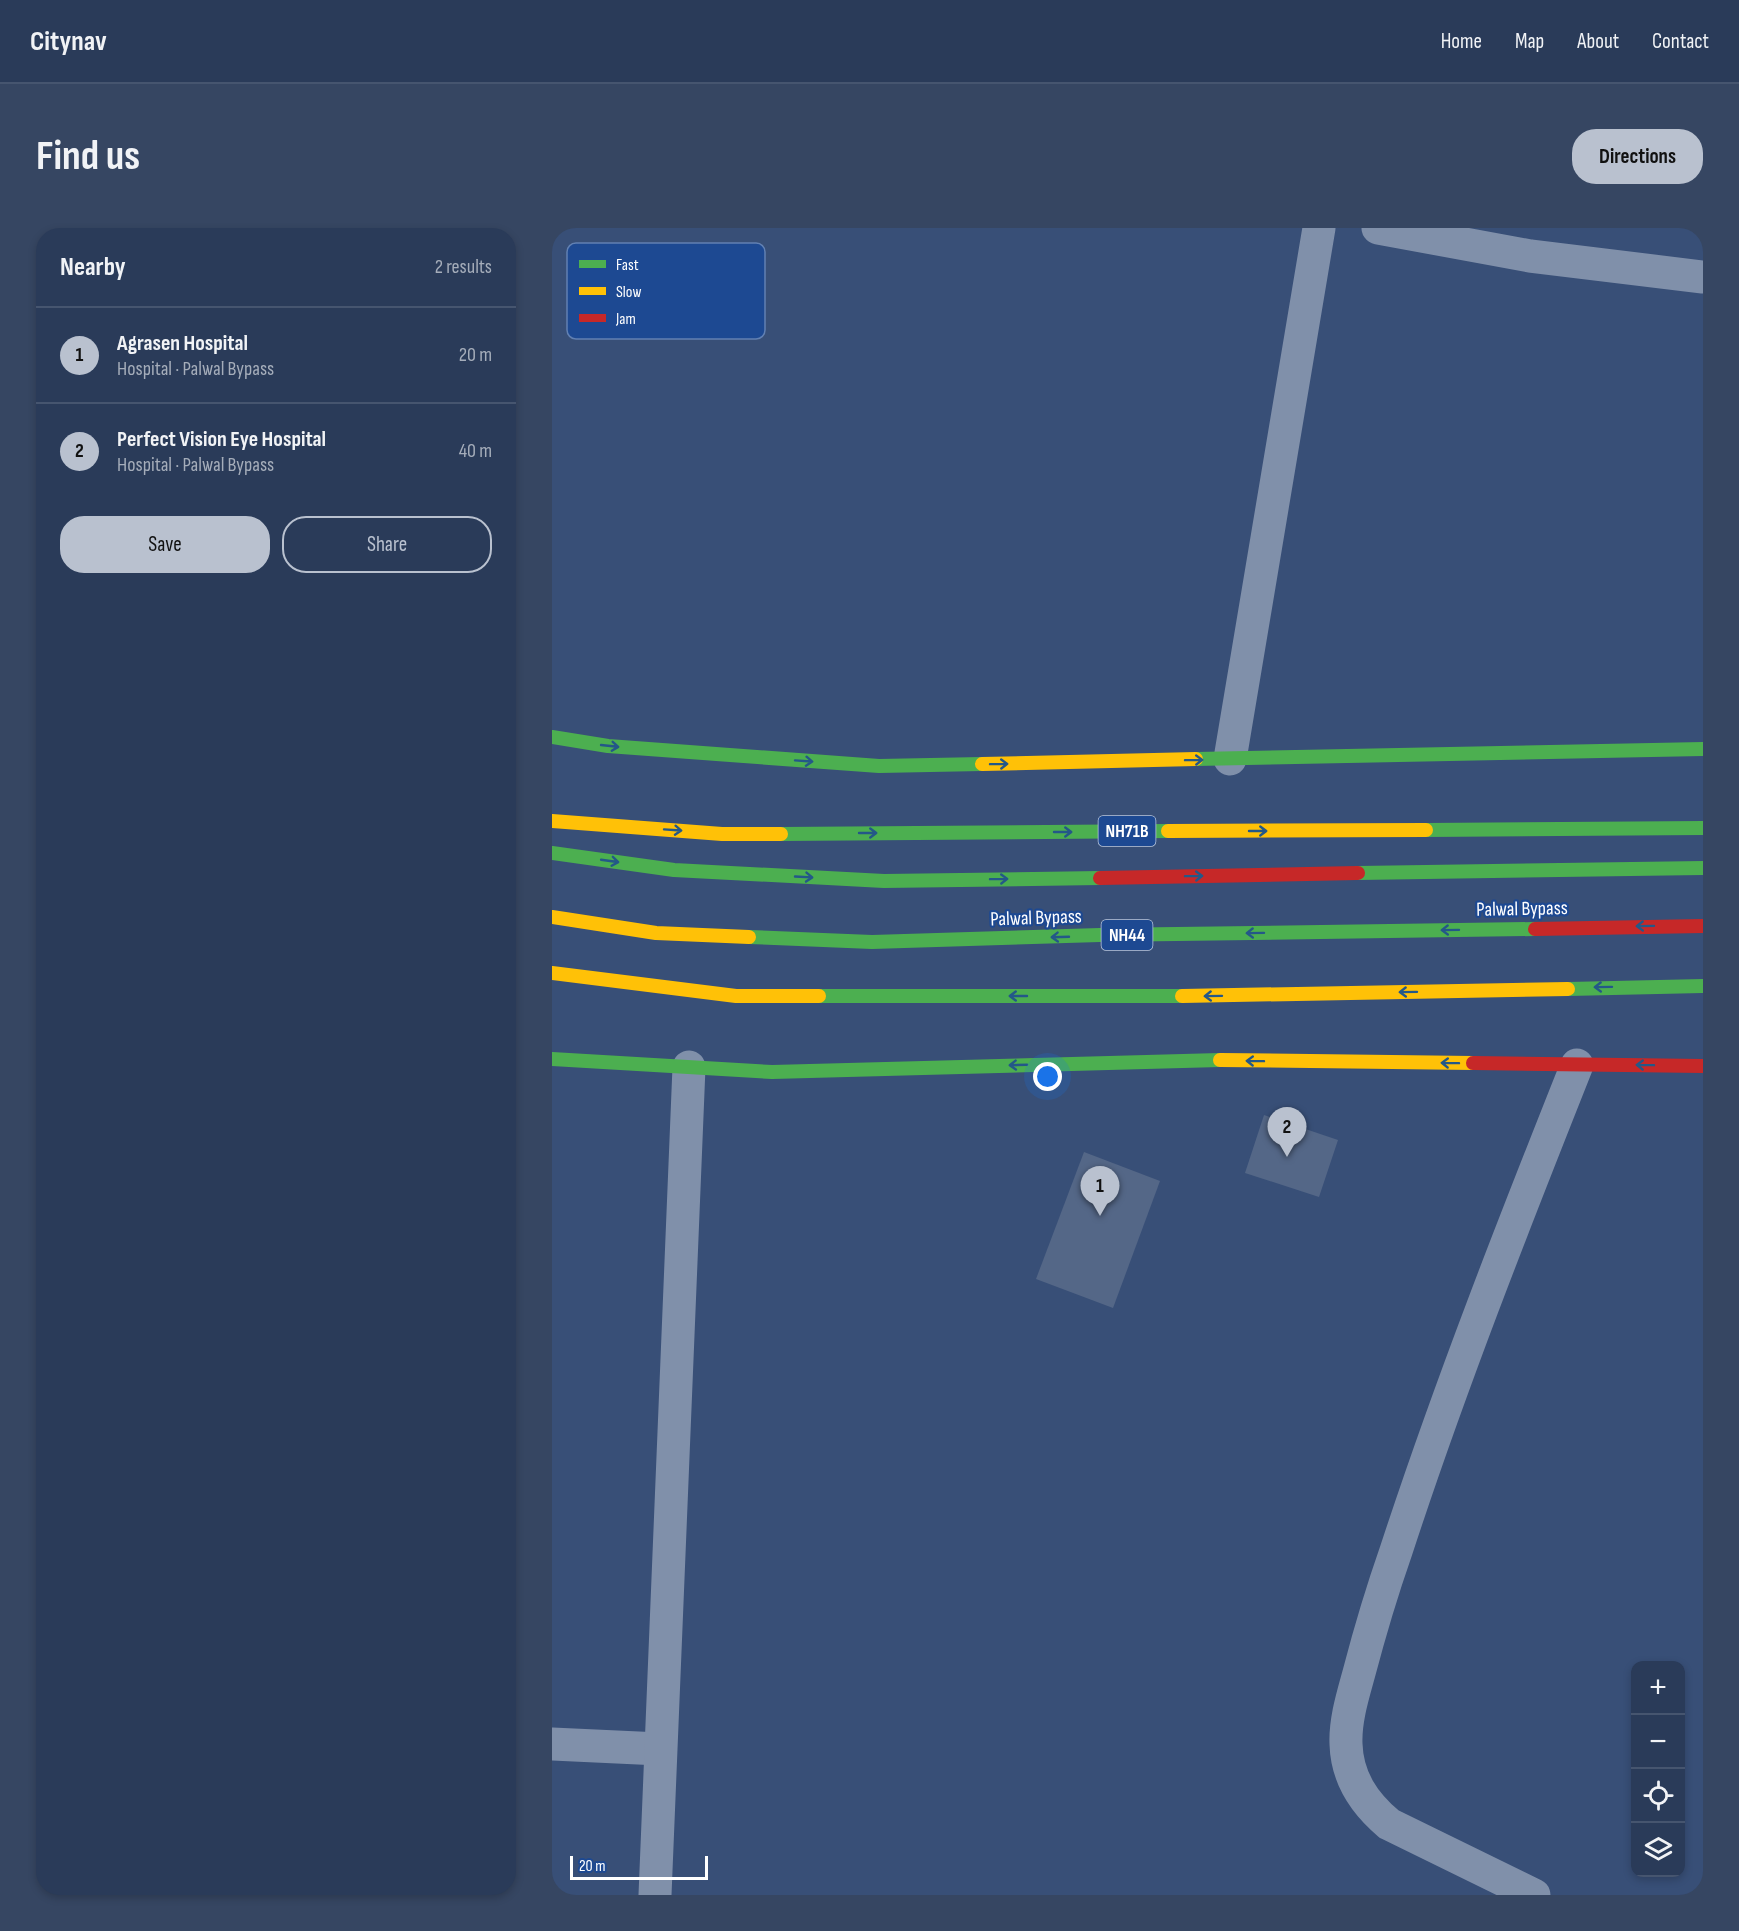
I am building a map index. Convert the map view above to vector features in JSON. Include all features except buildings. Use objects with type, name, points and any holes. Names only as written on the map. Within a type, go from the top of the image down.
[{"type":"main road","points":[[552,737],[608,746],[879,766],[1703,749]]},
{"type":"main road","name":"NH71B","points":[[552,820],[722,834],[1703,828]]},
{"type":"main road","name":"Palwal Bypass","points":[[552,853],[674,870],[884,881],[1703,868]]},
{"type":"main road","name":"Palwal Bypass","points":[[552,917],[656,933],[872,942],[1100,935],[1703,926]]},
{"type":"main road","points":[[552,974],[736,996],[1210,996],[1703,986]]},
{"type":"main road","points":[[552,1059],[772,1072],[1176,1060],[1703,1066]]},
{"type":"street","points":[[1230,759],[1319,228]]},
{"type":"street","points":[[1378,228],[1530,256],[1703,277]]},
{"type":"street","points":[[1534,1895],[1389,1824],[1369,1808],[1348,1770],[1346,1742],[1351,1704],[1372,1623],[1402,1530],[1475,1320],[1577,1065]]},
{"type":"street","points":[[655,1895],[689,1067]]},
{"type":"street","points":[[552,1744],[660,1749]]},
{"type":"traffic: fast","points":[[552,737],[608,746],[879,766],[982,764]]},
{"type":"traffic: fast","points":[[1196,759],[1703,749]]},
{"type":"traffic: fast","points":[[1426,830],[1703,828]]},
{"type":"traffic: fast","points":[[781,834],[1168,831]]},
{"type":"traffic: fast","points":[[552,853],[674,870],[884,881],[1100,878]]},
{"type":"traffic: fast","points":[[1358,873],[1703,868]]},
{"type":"traffic: fast","points":[[749,937],[872,942],[1100,935],[1535,929]]},
{"type":"traffic: fast","points":[[1568,989],[1703,986]]},
{"type":"traffic: fast","points":[[819,996],[1182,996]]},
{"type":"traffic: fast","points":[[552,1059],[772,1072],[1220,1060]]},
{"type":"traffic: slow","points":[[982,764],[1196,759]]},
{"type":"traffic: slow","points":[[552,821],[722,834],[781,834]]},
{"type":"traffic: slow","points":[[1168,831],[1426,830]]},
{"type":"traffic: slow","points":[[552,917],[656,933],[749,937]]},
{"type":"traffic: slow","points":[[552,973],[736,996],[819,996]]},
{"type":"traffic: slow","points":[[1182,996],[1568,989]]},
{"type":"traffic: slow","points":[[1220,1060],[1473,1063]]},
{"type":"traffic: jam","points":[[1100,878],[1358,873]]},
{"type":"traffic: jam","points":[[1535,929],[1703,926]]},
{"type":"traffic: jam","points":[[1473,1063],[1703,1066]]},
{"type":"place","name":"Perfect Vision Eye Hospital","points":[[1287,1157]]},
{"type":"place","name":"Agrasen Hospital","points":[[1100,1216]]}]
